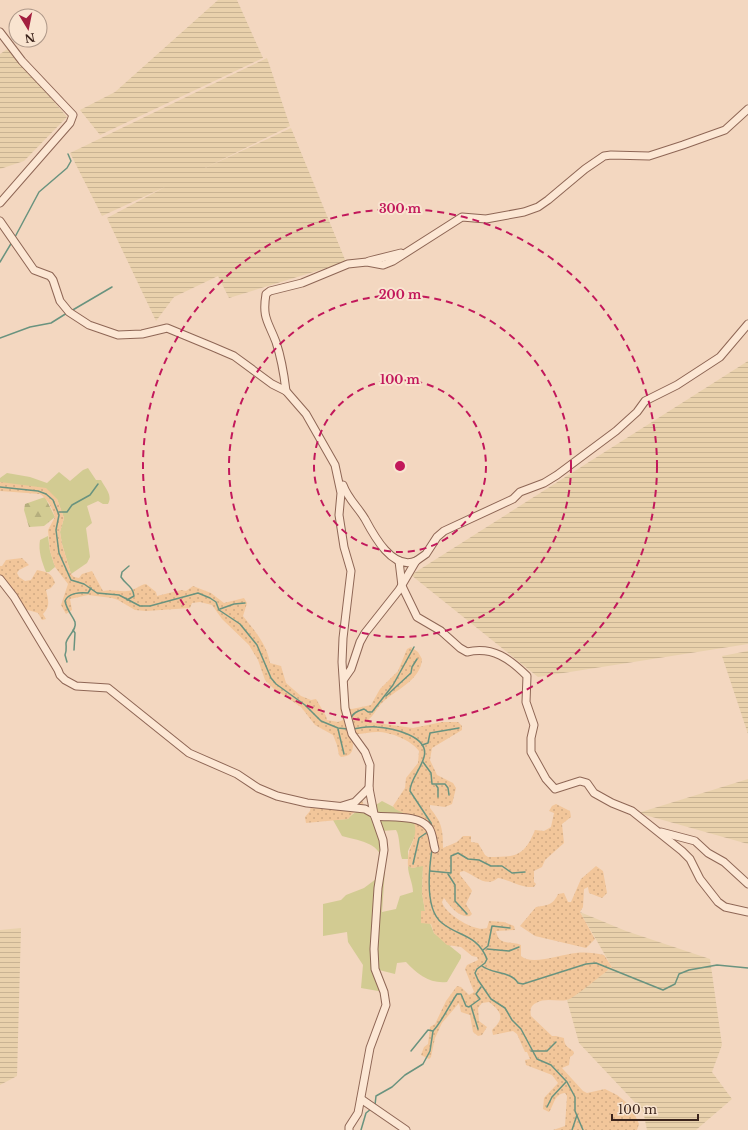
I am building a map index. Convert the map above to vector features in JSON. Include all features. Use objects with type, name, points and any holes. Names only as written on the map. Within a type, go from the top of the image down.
[{"type":"street","points":[[0,32],[22,61],[73,115],[70,123],[0,203]]},
{"type":"street","points":[[286,391],[275,341],[266,322],[264,307],[266,294],[270,291],[302,283],[348,264],[367,262],[383,264],[462,216],[486,219],[524,212],[538,207],[604,156],[649,156],[683,145],[724,130],[748,108]]},
{"type":"street","points":[[0,221],[34,270],[50,276],[53,280],[60,301],[69,312],[89,325],[118,335],[142,334],[166,328],[234,356],[272,384],[286,391],[306,414],[335,465],[346,494],[365,519],[373,535],[399,561],[406,564],[416,561],[426,554],[437,537],[444,531],[513,499],[520,492],[544,483],[557,475],[616,431],[637,412],[645,402],[677,385],[720,357],[748,324]]},
{"type":"street","points":[[335,465],[341,493],[339,515],[351,571],[343,638],[344,680],[348,725],[352,734],[365,752],[370,765],[369,788],[375,815],[383,840],[384,850],[378,888],[374,949],[375,969],[384,992],[386,1005],[370,1048],[358,1113],[349,1130]]},
{"type":"street","points":[[399,561],[402,586],[417,617],[441,631],[460,648],[467,652],[480,649],[501,655],[516,664],[527,676],[526,702],[534,725],[530,738],[531,752],[546,779],[555,788],[580,781],[587,784],[594,793],[612,803],[632,811],[690,859],[700,879],[718,902],[726,907],[748,912]]},
{"type":"street","points":[[344,680],[351,669],[360,642],[365,633],[382,614],[402,586],[416,561]]},
{"type":"street","points":[[0,579],[17,602],[60,675],[65,680],[76,686],[108,688],[189,753],[237,774],[258,788],[277,796],[339,807],[370,810],[375,815],[420,821],[428,827],[435,849]]},
{"type":"street","points":[[339,807],[355,802],[369,788]]},
{"type":"street","points":[[657,831],[695,841],[708,853],[724,862],[748,884]]},
{"type":"street","points":[[361,1099],[406,1130]]},
{"type":"shaded area","points":[[218,0],[237,0],[263,58],[100,135],[80,110],[115,92]]},
{"type":"shaded area","points":[[9,48],[67,117],[24,161],[0,169],[0,54]]},
{"type":"shaded area","points":[[267,58],[290,126],[205,168],[291,128],[346,262],[229,298],[218,276],[174,297],[156,321],[107,218],[165,187],[102,216],[70,153]]},
{"type":"shaded area","points":[[748,361],[748,644],[538,677],[411,575]]},
{"type":"shaded area","points":[[748,651],[748,734],[722,656]]},
{"type":"shaded area","points":[[748,779],[748,844],[638,813]]},
{"type":"shaded area","points":[[580,912],[626,931],[710,959],[722,1045],[712,1072],[732,1099],[696,1130],[647,1130],[643,1111],[579,1043],[567,1000],[612,967]]},
{"type":"shaded area","points":[[21,928],[17,1076],[0,1085],[0,930]]},
{"type":"green space","points":[[88,468],[96,480],[101,480],[110,498],[108,504],[103,504],[98,501],[87,506],[92,523],[86,528],[90,557],[87,563],[71,574],[60,532],[64,518],[57,499],[0,482],[0,478],[7,473],[30,477],[47,483],[59,472],[70,481],[83,470]]},
{"type":"green space","points":[[45,497],[55,517],[44,526],[29,527],[24,510],[25,504]]},
{"type":"green space","points":[[48,536],[50,551],[55,567],[49,572],[46,572],[41,556],[40,540]]},
{"type":"green space","points":[[382,801],[413,817],[417,832],[408,851],[408,859],[402,859],[396,830],[381,831],[386,855],[382,912],[396,909],[400,896],[413,892],[408,866],[413,868],[423,865],[422,893],[425,911],[434,933],[461,955],[461,958],[447,982],[429,980],[406,962],[397,963],[395,974],[375,969],[384,992],[361,988],[363,965],[348,942],[347,932],[323,936],[323,904],[341,900],[346,895],[364,888],[380,876],[382,864],[377,850],[366,843],[342,836],[333,820],[348,819],[351,815]]},
{"type":"sand","points":[[0,482],[46,488],[57,499],[64,518],[60,532],[71,574],[74,577],[79,578],[82,574],[92,571],[103,591],[130,591],[146,584],[156,592],[157,596],[181,590],[186,591],[193,586],[211,593],[224,603],[244,598],[247,603],[243,616],[263,643],[270,663],[281,666],[286,683],[301,696],[311,700],[316,699],[327,720],[338,722],[343,720],[340,710],[342,700],[346,708],[352,709],[371,705],[380,689],[398,671],[407,649],[411,647],[418,652],[422,659],[417,673],[412,679],[386,699],[369,719],[370,722],[413,728],[442,722],[458,722],[462,726],[462,730],[432,748],[430,760],[437,775],[453,783],[456,788],[452,804],[445,807],[430,805],[430,808],[441,826],[443,848],[457,842],[463,836],[471,836],[471,842],[478,843],[485,855],[488,857],[512,856],[518,854],[527,846],[535,830],[544,831],[551,827],[554,813],[549,811],[552,806],[556,804],[570,811],[571,817],[562,824],[564,843],[545,860],[542,867],[534,871],[534,882],[536,884],[534,887],[520,885],[498,878],[489,882],[481,880],[464,871],[460,872],[460,875],[472,891],[466,904],[472,914],[470,916],[466,916],[455,911],[444,898],[442,902],[444,907],[455,917],[476,928],[487,928],[489,921],[504,922],[514,926],[515,930],[496,931],[497,936],[502,941],[521,945],[521,956],[526,959],[539,960],[580,953],[604,955],[612,967],[570,999],[544,1000],[536,1003],[531,1009],[531,1016],[552,1036],[564,1038],[566,1045],[574,1052],[570,1057],[569,1065],[562,1068],[583,1091],[587,1093],[605,1089],[617,1095],[631,1106],[639,1124],[637,1130],[553,1130],[565,1126],[567,1096],[565,1093],[559,1095],[549,1112],[543,1109],[544,1098],[558,1083],[552,1075],[526,1065],[525,1060],[530,1059],[527,1052],[525,1052],[517,1034],[513,1031],[493,1035],[492,1030],[499,1022],[500,1015],[497,1009],[489,1002],[482,1003],[478,1008],[479,1021],[487,1027],[482,1035],[478,1036],[473,1032],[470,1015],[461,1012],[459,1003],[442,1023],[435,1038],[431,1057],[429,1059],[421,1055],[424,1047],[428,1044],[430,1027],[435,1024],[446,1001],[457,986],[461,987],[469,995],[474,992],[465,969],[467,965],[478,960],[477,957],[472,956],[461,947],[447,945],[434,933],[431,924],[421,923],[421,911],[425,911],[422,893],[423,866],[412,868],[408,866],[409,851],[415,836],[415,825],[412,817],[395,809],[393,806],[405,788],[406,778],[418,763],[419,751],[411,743],[400,737],[388,733],[377,732],[352,734],[353,746],[351,752],[349,755],[341,757],[333,735],[315,725],[301,707],[274,689],[265,680],[258,660],[249,645],[222,619],[212,605],[200,602],[192,603],[190,608],[146,611],[135,610],[112,598],[88,595],[70,599],[72,610],[66,614],[61,605],[68,584],[55,567],[50,551],[48,530],[55,517],[51,507],[45,498],[40,494],[0,491]]},
{"type":"sand","points":[[22,558],[29,565],[19,570],[17,573],[19,577],[25,581],[31,580],[37,570],[44,571],[54,580],[55,583],[51,588],[46,590],[48,606],[43,614],[46,619],[42,620],[38,613],[21,608],[0,579],[0,566],[2,566],[6,560]]},
{"type":"sand","points":[[361,797],[365,809],[353,813],[348,819],[306,823],[305,817],[310,811],[311,804],[339,807]]},
{"type":"sand","points":[[596,866],[603,871],[607,893],[602,898],[589,893],[588,887],[584,889],[583,907],[580,912],[595,939],[586,948],[535,936],[520,926],[536,907],[550,904],[558,894],[564,893],[568,902],[571,902],[581,879]]},
{"type":"waterway","points":[[15,237],[39,192],[67,168],[71,161],[68,154]]},
{"type":"waterway","points":[[0,262],[12,242]]},
{"type":"waterway","points":[[71,311],[112,287]]},
{"type":"waterway","points":[[0,338],[30,327],[51,323],[67,313]]},
{"type":"waterway","points":[[59,512],[67,512],[72,505],[90,495],[98,484]]},
{"type":"waterway","points":[[0,487],[38,491],[46,494],[53,500],[59,515],[56,530],[59,553],[71,580],[84,584],[97,593],[119,595],[140,606],[150,606],[198,593],[210,598],[216,602],[219,610],[240,624],[257,645],[271,678],[276,684],[305,705],[321,721],[338,728],[348,729]]},
{"type":"waterway","points":[[127,600],[134,596],[131,588],[121,577],[122,572],[129,566]]},
{"type":"waterway","points":[[67,662],[65,655],[66,643],[75,628],[75,622],[67,608],[65,601],[71,595],[88,593],[91,588]]},
{"type":"waterway","points":[[220,609],[234,604],[245,603]]},
{"type":"waterway","points":[[73,630],[75,633],[74,650]]},
{"type":"waterway","points":[[351,719],[358,711],[364,709],[368,712],[372,712],[393,685],[414,647]]},
{"type":"waterway","points":[[386,696],[411,673],[412,667],[417,659]]},
{"type":"waterway","points":[[352,729],[364,727],[392,729],[408,734],[421,744],[424,750],[424,757],[410,787],[410,791],[431,823],[432,827]]},
{"type":"waterway","points":[[422,745],[428,743],[430,733],[459,728]]},
{"type":"waterway","points":[[338,729],[344,754]]},
{"type":"waterway","points":[[423,762],[431,773],[432,784],[445,784],[448,788],[449,795]]},
{"type":"waterway","points":[[436,785],[438,788],[438,797]]},
{"type":"waterway","points":[[413,864],[419,838],[429,831]]},
{"type":"waterway","points":[[432,849],[429,888],[432,908],[436,917],[448,928],[473,940],[483,951],[487,959],[475,973],[478,980],[491,999],[505,1008],[512,1020],[521,1029],[537,1059],[551,1065],[567,1082],[575,1097],[575,1111],[583,1130]]},
{"type":"waterway","points":[[430,871],[451,873],[451,856],[458,853],[468,859],[479,860],[491,866],[502,866],[512,873],[525,872]]},
{"type":"waterway","points":[[448,874],[455,885],[455,901],[467,914]]},
{"type":"waterway","points":[[483,950],[488,946],[492,926],[510,928]]},
{"type":"waterway","points":[[487,949],[509,951],[519,947]]},
{"type":"waterway","points":[[482,966],[486,969],[511,976],[518,983],[523,984],[586,964],[596,963],[663,990],[675,984],[679,974],[689,970],[717,965],[748,968]]},
{"type":"waterway","points":[[375,1105],[376,1096],[392,1087],[405,1075],[423,1064],[430,1051],[433,1031],[457,994],[461,994],[466,1006],[469,1007],[480,999],[476,994],[481,987]]},
{"type":"waterway","points":[[471,1006],[478,1029]]},
{"type":"waterway","points":[[411,1051],[428,1030],[433,1031]]},
{"type":"waterway","points":[[531,1051],[547,1051],[556,1042]]},
{"type":"waterway","points":[[547,1107],[552,1097],[566,1082]]},
{"type":"waterway","points":[[361,1130],[366,1113],[371,1109]]},
{"type":"waterway","points":[[572,1130],[577,1115]]}]
